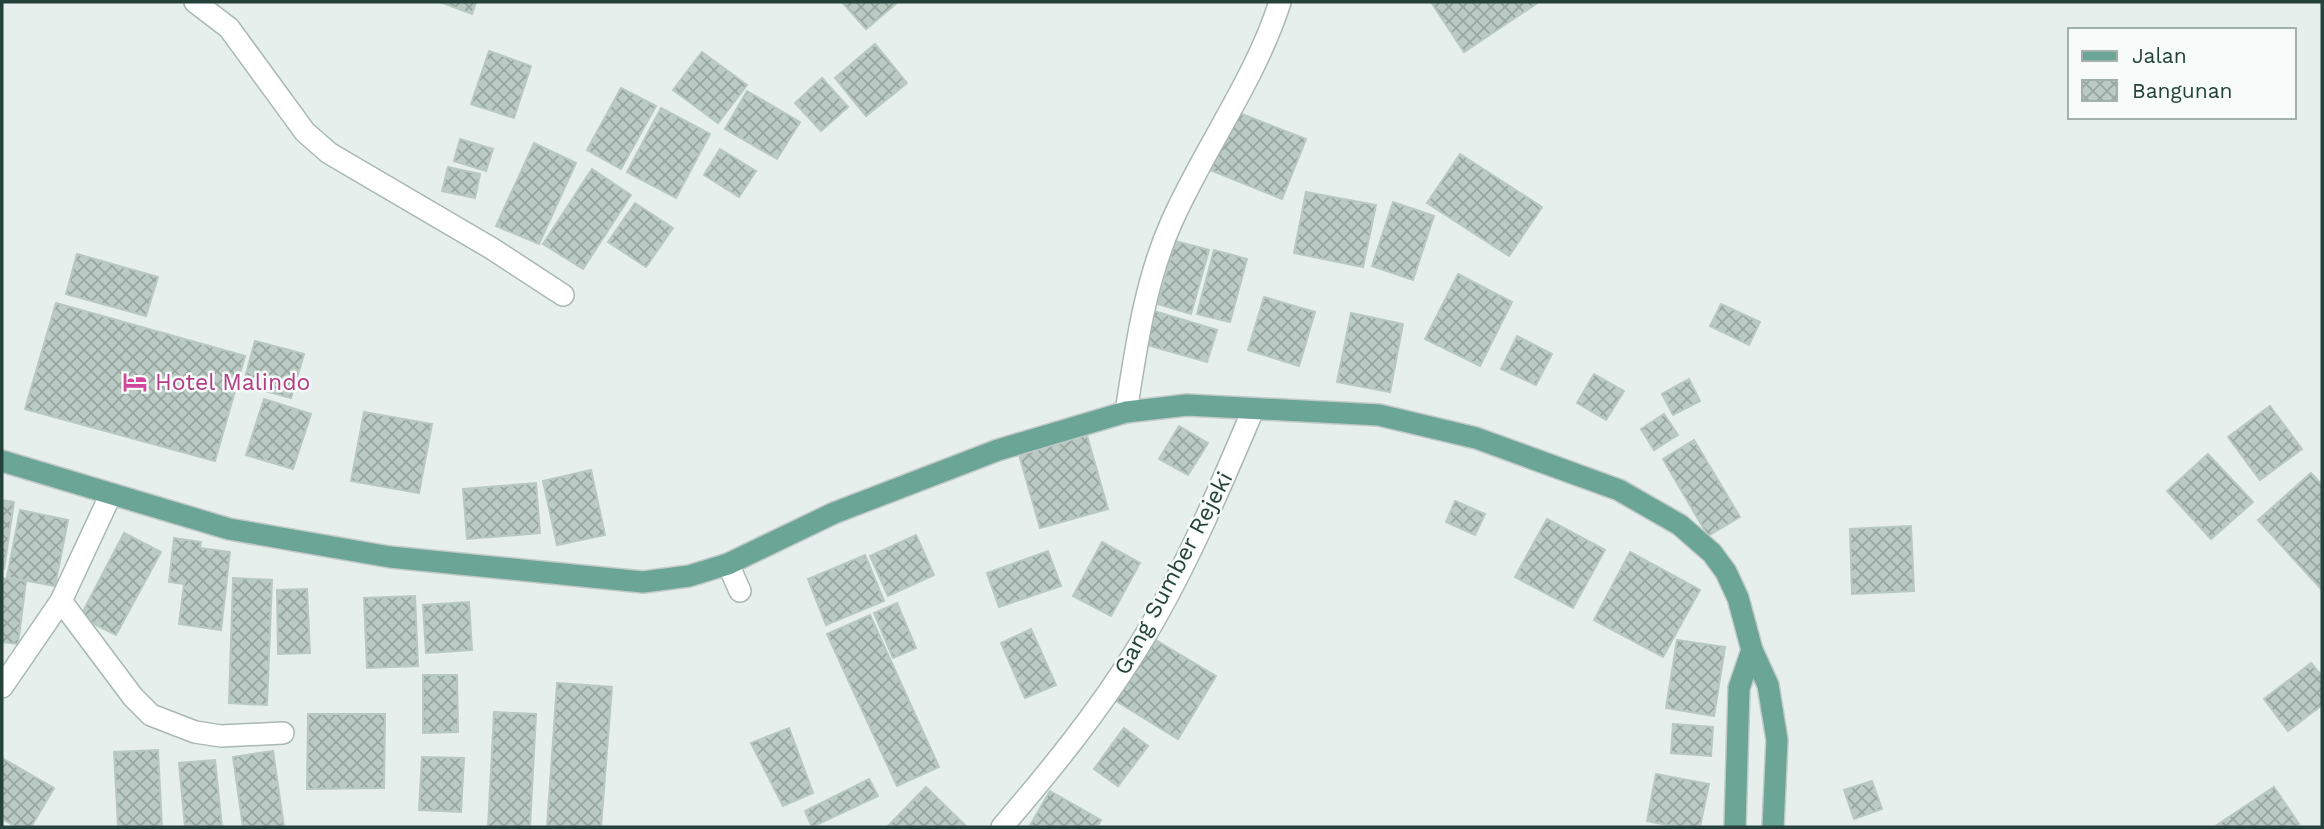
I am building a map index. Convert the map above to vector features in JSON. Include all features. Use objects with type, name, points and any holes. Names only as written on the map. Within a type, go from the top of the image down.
[{"type":"main road","points":[[2,461],[110,496],[229,529],[390,558],[643,582],[689,576],[728,564],[834,513],[973,460],[1126,412],[1187,405],[1379,415],[1476,438],[1619,490],[1680,525],[1712,553],[1726,572],[1738,598],[1752,650],[1768,685],[1777,740],[1773,827]]},
{"type":"main road","points":[[1735,827],[1739,688],[1752,650]]},
{"type":"street","points":[[195,2],[229,28],[305,132],[329,153],[491,248],[563,295]]},
{"type":"street","points":[[1126,412],[1148,287],[1171,222],[1264,46],[1280,2]]},
{"type":"street","name":"Gang Sumber Rejeki","points":[[1002,827],[1094,713],[1138,648],[1216,496],[1253,410]]},
{"type":"street","points":[[2,687],[61,601],[110,496]]},
{"type":"street","points":[[728,564],[740,591]]},
{"type":"street","points":[[61,601],[133,697],[151,715],[195,732],[221,736],[283,733]]},
{"type":"building","points":[[440,2],[476,2],[472,14]]},
{"type":"building","points":[[842,2],[898,2],[866,29]]},
{"type":"building","points":[[1431,2],[1539,2],[1464,52]]},
{"type":"building","points":[[875,44],[907,83],[866,116],[835,78]]},
{"type":"building","points":[[489,51],[531,66],[514,118],[471,104]]},
{"type":"building","points":[[702,52],[747,85],[718,123],[673,90]]},
{"type":"building","points":[[822,78],[848,107],[821,131],[795,103]]},
{"type":"building","points":[[621,88],[656,106],[621,169],[587,150]]},
{"type":"building","points":[[747,91],[800,122],[777,159],[725,129]]},
{"type":"building","points":[[661,108],[710,134],[676,198],[627,172]]},
{"type":"building","points":[[1234,111],[1306,139],[1282,199],[1210,170]]},
{"type":"building","points":[[460,139],[493,149],[486,171],[454,161]]},
{"type":"building","points":[[534,143],[576,163],[539,244],[496,226]]},
{"type":"building","points":[[720,149],[756,171],[739,197],[704,175]]},
{"type":"building","points":[[1460,154],[1542,207],[1509,256],[1427,203]]},
{"type":"building","points":[[448,167],[480,174],[475,198],[442,191]]},
{"type":"building","points":[[592,169],[631,195],[583,269],[543,244]]},
{"type":"building","points":[[1306,192],[1376,205],[1363,267],[1294,253]]},
{"type":"building","points":[[1393,202],[1434,216],[1413,280],[1372,266]]},
{"type":"building","points":[[635,203],[673,228],[646,267],[608,242]]},
{"type":"building","points":[[1175,241],[1209,250],[1191,314],[1158,304]]},
{"type":"building","points":[[1214,250],[1247,259],[1230,322],[1197,314]]},
{"type":"building","points":[[77,254],[158,277],[146,316],[66,294]]},
{"type":"building","points":[[1458,274],[1512,302],[1480,366],[1425,339]]},
{"type":"building","points":[[1264,297],[1315,312],[1299,366],[1248,350]]},
{"type":"building","name":"Hotel Malindo","points":[[56,303],[245,356],[215,461],[25,409]]},
{"type":"building","points":[[1721,304],[1760,322],[1749,345],[1710,326]]},
{"type":"building","points":[[1154,311],[1217,330],[1207,362],[1144,344]]},
{"type":"building","points":[[1351,313],[1403,324],[1390,392],[1337,382]]},
{"type":"building","points":[[1517,336],[1552,354],[1536,385],[1501,369]]},
{"type":"building","points":[[255,341],[304,354],[291,398],[243,385]]},
{"type":"building","points":[[1594,374],[1624,391],[1606,420],[1577,403]]},
{"type":"building","points":[[1689,379],[1700,401],[1673,415],[1662,394]]},
{"type":"building","points":[[264,399],[311,414],[293,469],[246,455]]},
{"type":"building","points":[[2270,406],[2302,449],[2260,480],[2228,437]]},
{"type":"building","points":[[364,412],[432,424],[419,493],[351,481]]},
{"type":"building","points":[[1664,414],[1678,435],[1654,450],[1641,429]]},
{"type":"building","points":[[1179,426],[1208,443],[1188,475],[1159,459]]},
{"type":"building","points":[[1086,432],[1108,509],[1040,528],[1018,451]]},
{"type":"building","points":[[1694,440],[1740,517],[1708,536],[1663,459]]},
{"type":"building","points":[[2208,454],[2253,502],[2211,539],[2167,491]]},
{"type":"building","points":[[591,470],[605,535],[557,545],[543,481]]},
{"type":"building","points":[[2311,473],[2322,485],[2321,589],[2258,520]]},
{"type":"building","points":[[536,483],[540,533],[467,539],[463,489]]},
{"type":"building","points":[[2,500],[14,502],[4,569],[2,569]]},
{"type":"building","points":[[1455,501],[1485,514],[1475,535],[1446,522]]},
{"type":"building","points":[[20,510],[68,520],[55,586],[7,577]]},
{"type":"building","points":[[1547,519],[1605,550],[1573,608],[1515,577]]},
{"type":"building","points":[[1911,526],[1914,591],[1852,594],[1850,529]]},
{"type":"building","points":[[124,533],[161,552],[116,635],[80,617]]},
{"type":"building","points":[[916,535],[934,575],[888,596],[870,556]]},
{"type":"building","points":[[174,538],[201,542],[200,548],[230,552],[221,630],[179,624],[184,584],[169,582]]},
{"type":"building","points":[[1102,542],[1140,563],[1111,616],[1073,596]]},
{"type":"building","points":[[1048,551],[1061,586],[999,607],[987,573]]},
{"type":"building","points":[[1630,552],[1700,590],[1663,657],[1594,620]]},
{"type":"building","points":[[865,555],[884,601],[826,625],[808,579]]},
{"type":"building","points":[[2,578],[26,581],[18,644],[2,642]]},
{"type":"building","points":[[233,578],[272,580],[267,705],[229,703]]},
{"type":"building","points":[[307,589],[310,653],[278,654],[277,590]]},
{"type":"building","points":[[415,596],[418,666],[367,668],[364,598]]},
{"type":"building","points":[[469,602],[472,650],[426,653],[423,605]]},
{"type":"building","points":[[897,603],[916,648],[893,658],[874,613]]},
{"type":"building","points":[[870,615],[939,767],[897,786],[827,634]]},
{"type":"building","points":[[1031,629],[1056,685],[1025,698],[1001,643]]},
{"type":"building","points":[[1154,639],[1216,676],[1178,739],[1116,701]]},
{"type":"building","points":[[1677,640],[1725,647],[1714,716],[1666,708]]},
{"type":"building","points":[[2311,663],[2322,676],[2322,705],[2288,731],[2264,699]]},
{"type":"building","points":[[423,675],[457,675],[458,732],[423,733]]},
{"type":"building","points":[[557,683],[612,687],[601,827],[547,827]]},
{"type":"building","points":[[494,712],[536,714],[530,827],[488,827]]},
{"type":"building","points":[[308,714],[385,714],[384,788],[307,789]]},
{"type":"building","points":[[1673,724],[1713,727],[1711,756],[1671,753]]},
{"type":"building","points":[[789,728],[813,793],[783,806],[751,743]]},
{"type":"building","points":[[1124,728],[1148,746],[1118,786],[1094,769]]},
{"type":"building","points":[[158,750],[162,827],[118,827],[114,752]]},
{"type":"building","points":[[273,751],[284,827],[243,827],[233,757]]},
{"type":"building","points":[[422,757],[464,758],[461,812],[419,810]]},
{"type":"building","points":[[2,758],[54,788],[31,827],[17,827],[2,819]]},
{"type":"building","points":[[215,760],[222,827],[185,827],[179,763]]},
{"type":"building","points":[[1656,774],[1709,784],[1700,827],[1676,827],[1647,821]]},
{"type":"building","points":[[869,779],[878,796],[812,827],[805,811]]},
{"type":"building","points":[[1872,781],[1882,809],[1854,819],[1844,790]]},
{"type":"building","points":[[926,787],[967,827],[887,827]]},
{"type":"building","points":[[2274,787],[2299,824],[2294,827],[2214,827]]},
{"type":"building","points":[[1050,791],[1101,820],[1097,827],[1029,827]]},
{"type":"place","name":"Hotel Malindo","points":[[135,382]]}]
